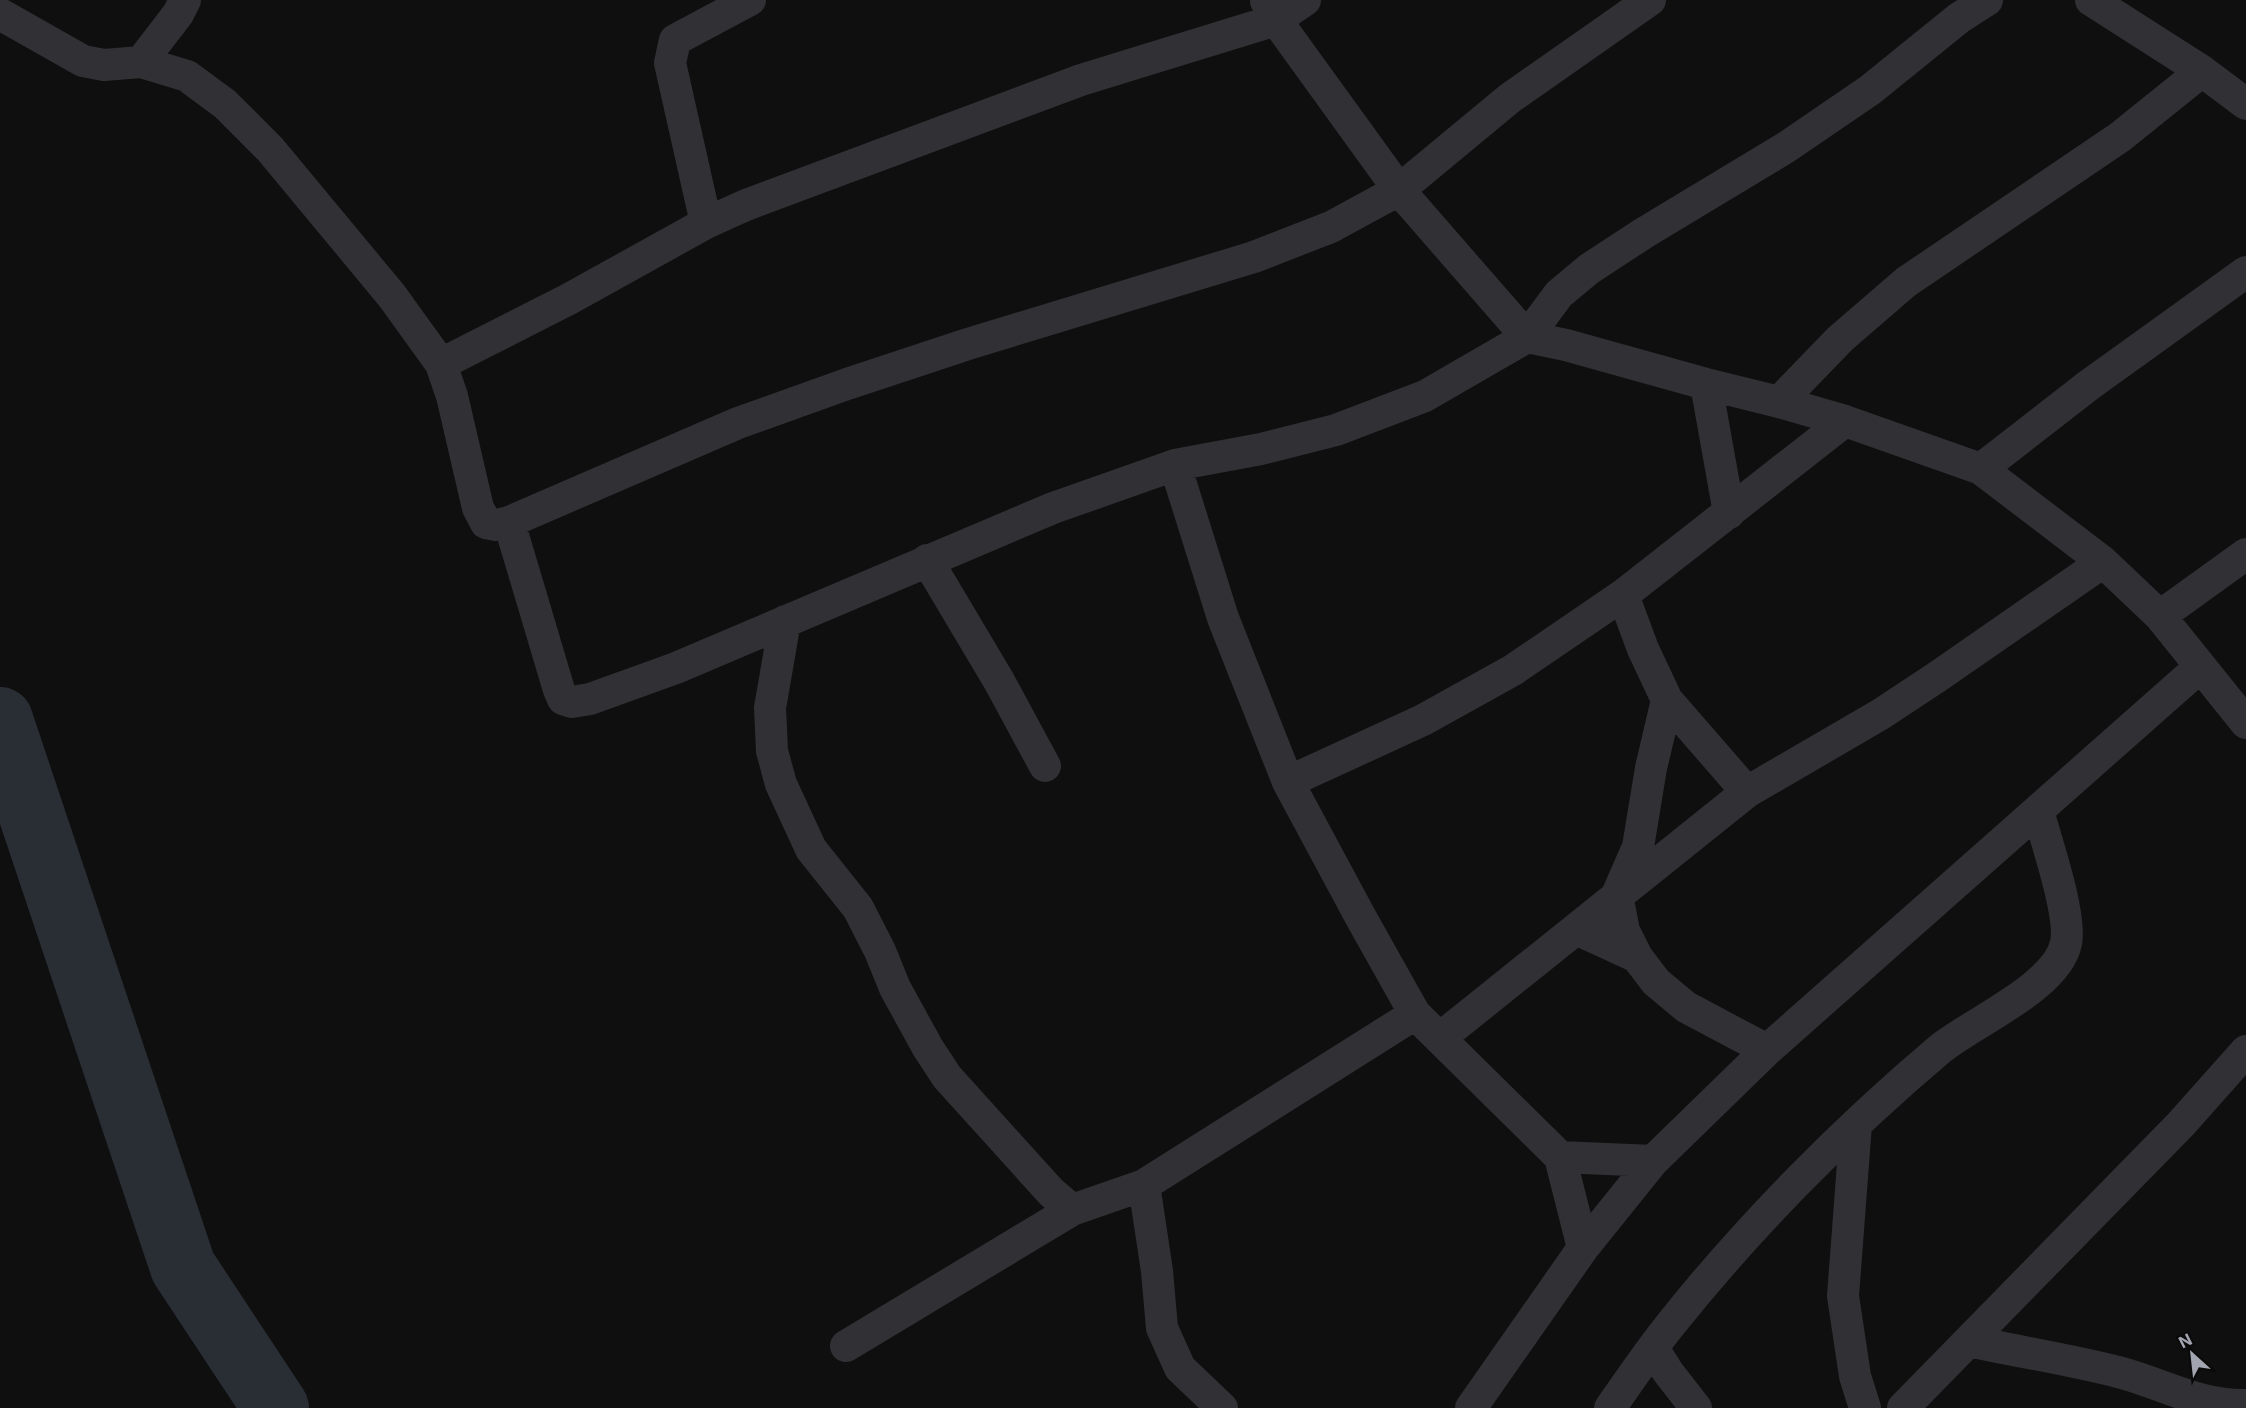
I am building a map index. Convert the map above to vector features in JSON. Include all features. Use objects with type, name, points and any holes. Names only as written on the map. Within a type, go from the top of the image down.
[{"type":"street","points":[[141,62],[186,0]]},
{"type":"street","points":[[441,364],[570,299],[706,223],[842,168],[1271,10],[1305,0]]},
{"type":"street","points":[[0,14],[83,61],[104,65],[141,62],[187,76],[233,111],[270,149],[392,296],[441,364],[452,396],[478,508],[486,523],[496,525],[509,522],[738,423],[847,384],[968,344],[1254,257],[1331,227],[1399,190],[1510,98],[1650,0]]},
{"type":"street","points":[[509,522],[563,699],[572,702],[590,699],[676,668],[1053,508],[1175,465],[1261,449],[1336,430],[1425,396],[1527,338],[1559,294],[1590,269],[1644,233],[1785,148],[1869,90],[1959,18],[1987,0]]},
{"type":"street","points":[[2091,0],[2202,70],[2246,104]]},
{"type":"street","points":[[706,223],[670,63],[675,39],[741,2]]},
{"type":"street","points":[[1271,10],[1399,190],[1527,338],[1566,345],[1845,421],[1981,469],[2103,562],[2160,616],[2246,723]]},
{"type":"street","points":[[1779,402],[1840,339],[1906,282],[2120,137],[2202,70]]},
{"type":"street","points":[[1981,469],[2089,385],[2246,272]]},
{"type":"street","points":[[1706,384],[1729,513]]},
{"type":"street","points":[[1288,782],[1424,720],[1513,670],[1623,595],[1845,421]]},
{"type":"street","points":[[1175,465],[1222,618],[1288,782],[1414,1014],[1560,1157],[1583,1248]]},
{"type":"street","points":[[2160,616],[2246,554]]},
{"type":"street","points":[[927,560],[999,681],[1045,766]]},
{"type":"street","points":[[1440,1038],[1747,792],[1928,684],[2103,562]]},
{"type":"street","points":[[1623,595],[1643,649],[1667,700],[1747,792]]},
{"type":"street","points":[[785,621],[770,708],[772,751],[781,784],[811,849],[858,908],[899,996],[947,1077],[1051,1192],[1072,1210]]},
{"type":"street","points":[[1471,1408],[1583,1248],[1653,1161],[1767,1050],[2200,667]]},
{"type":"street","points":[[1667,700],[1651,768],[1638,847],[1617,895],[1624,931],[1637,957],[1656,982],[1686,1007],[1767,1050]]},
{"type":"street","points":[[1610,1408],[1670,1324],[1740,1242],[1856,1124],[1942,1048],[2037,984],[2056,965],[2066,943],[2065,915],[2038,811]]},
{"type":"street","points":[[1576,929],[1637,957]]},
{"type":"street","points":[[846,1346],[1072,1210],[1144,1185],[1414,1014]]},
{"type":"street","points":[[1903,1408],[2181,1124],[2246,1051]]},
{"type":"street","points":[[1856,1124],[1843,1296],[1855,1376],[1865,1408]]},
{"type":"street","points":[[1560,1157],[1653,1161]]},
{"type":"street","points":[[1144,1185],[1157,1271],[1162,1328],[1180,1368],[1222,1408]]},
{"type":"street","points":[[1969,1341],[2122,1373],[2204,1402],[2246,1405]]},
{"type":"street","points":[[1653,1348],[1696,1408]]},
{"type":"waterway","points":[[0,720],[183,1267],[276,1408]]}]
